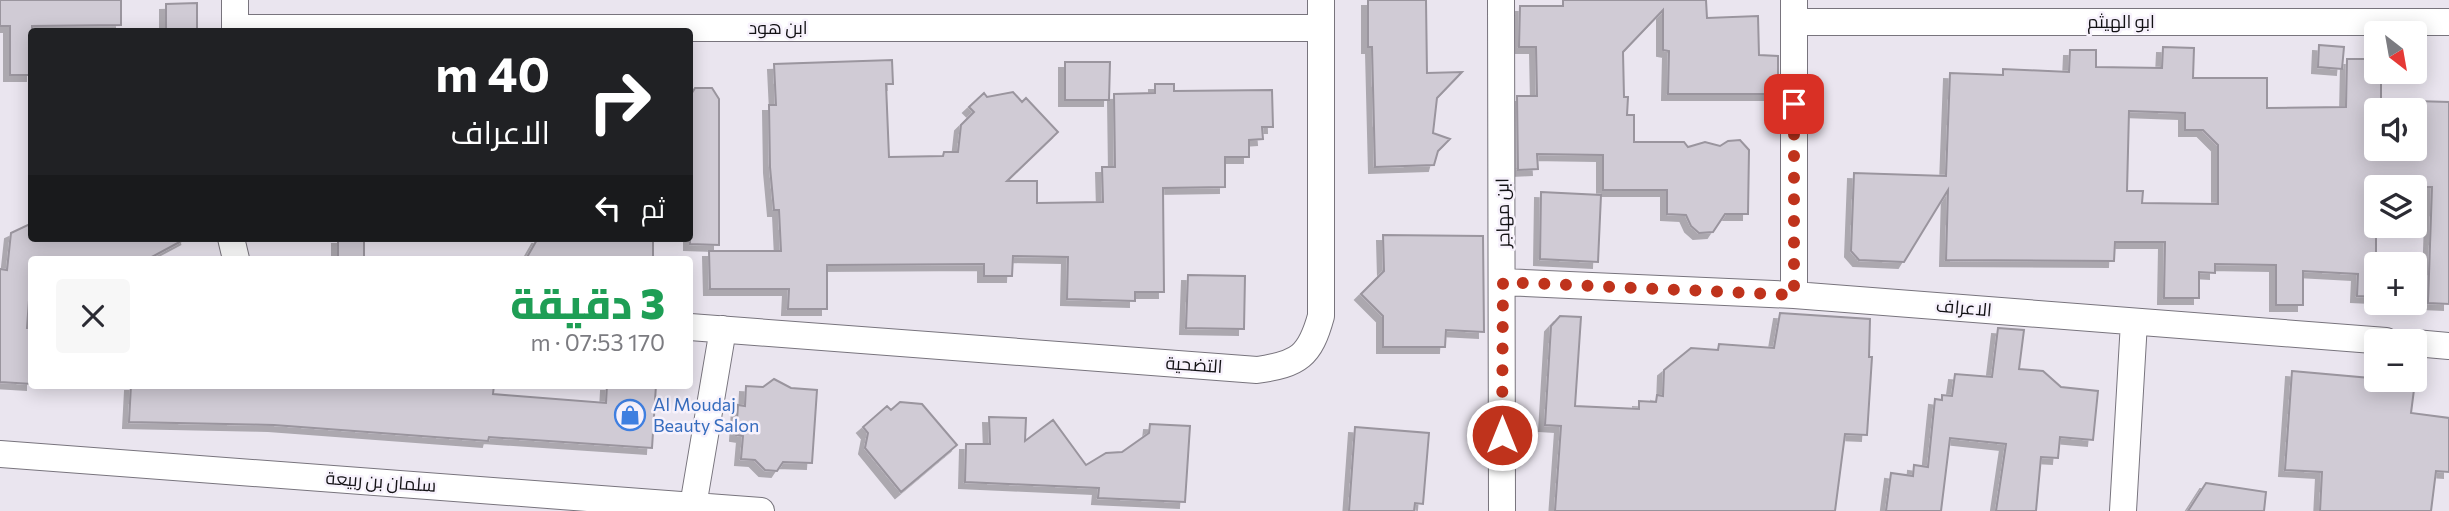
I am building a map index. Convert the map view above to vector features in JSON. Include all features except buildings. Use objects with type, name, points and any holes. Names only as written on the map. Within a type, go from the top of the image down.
[{"type":"street","points":[[235,0],[235,28]]},
{"type":"street","name":"التضحية","points":[[693,327],[1257,370],[1281,367],[1297,359],[1314,344],[1321,316],[1321,0]]},
{"type":"street","name":"ابن مهاجر","points":[[1501,0],[1502,511]]},
{"type":"street","points":[[1794,11],[1794,295]]},
{"type":"street","name":"ابو الهيثم","points":[[1794,11],[2449,22]]},
{"type":"street","name":"ابن هود","points":[[693,29],[1320,28]]},
{"type":"street","name":"الاعراف","points":[[1503,282],[1794,295],[2364,339]]},
{"type":"street","points":[[2123,511],[2134,322]]},
{"type":"street","points":[[693,506],[723,329]]},
{"type":"street","points":[[2427,345],[2449,346]]},
{"type":"street","name":"سلمان بن ربيعة","points":[[0,454],[551,503],[693,506],[761,511]]},
{"type":"place","name":"Al Moudaj Beauty Salon","points":[[630,415]]},
{"type":"route","points":[[1502,435],[1503,282],[1794,295],[1794,104]]}]
